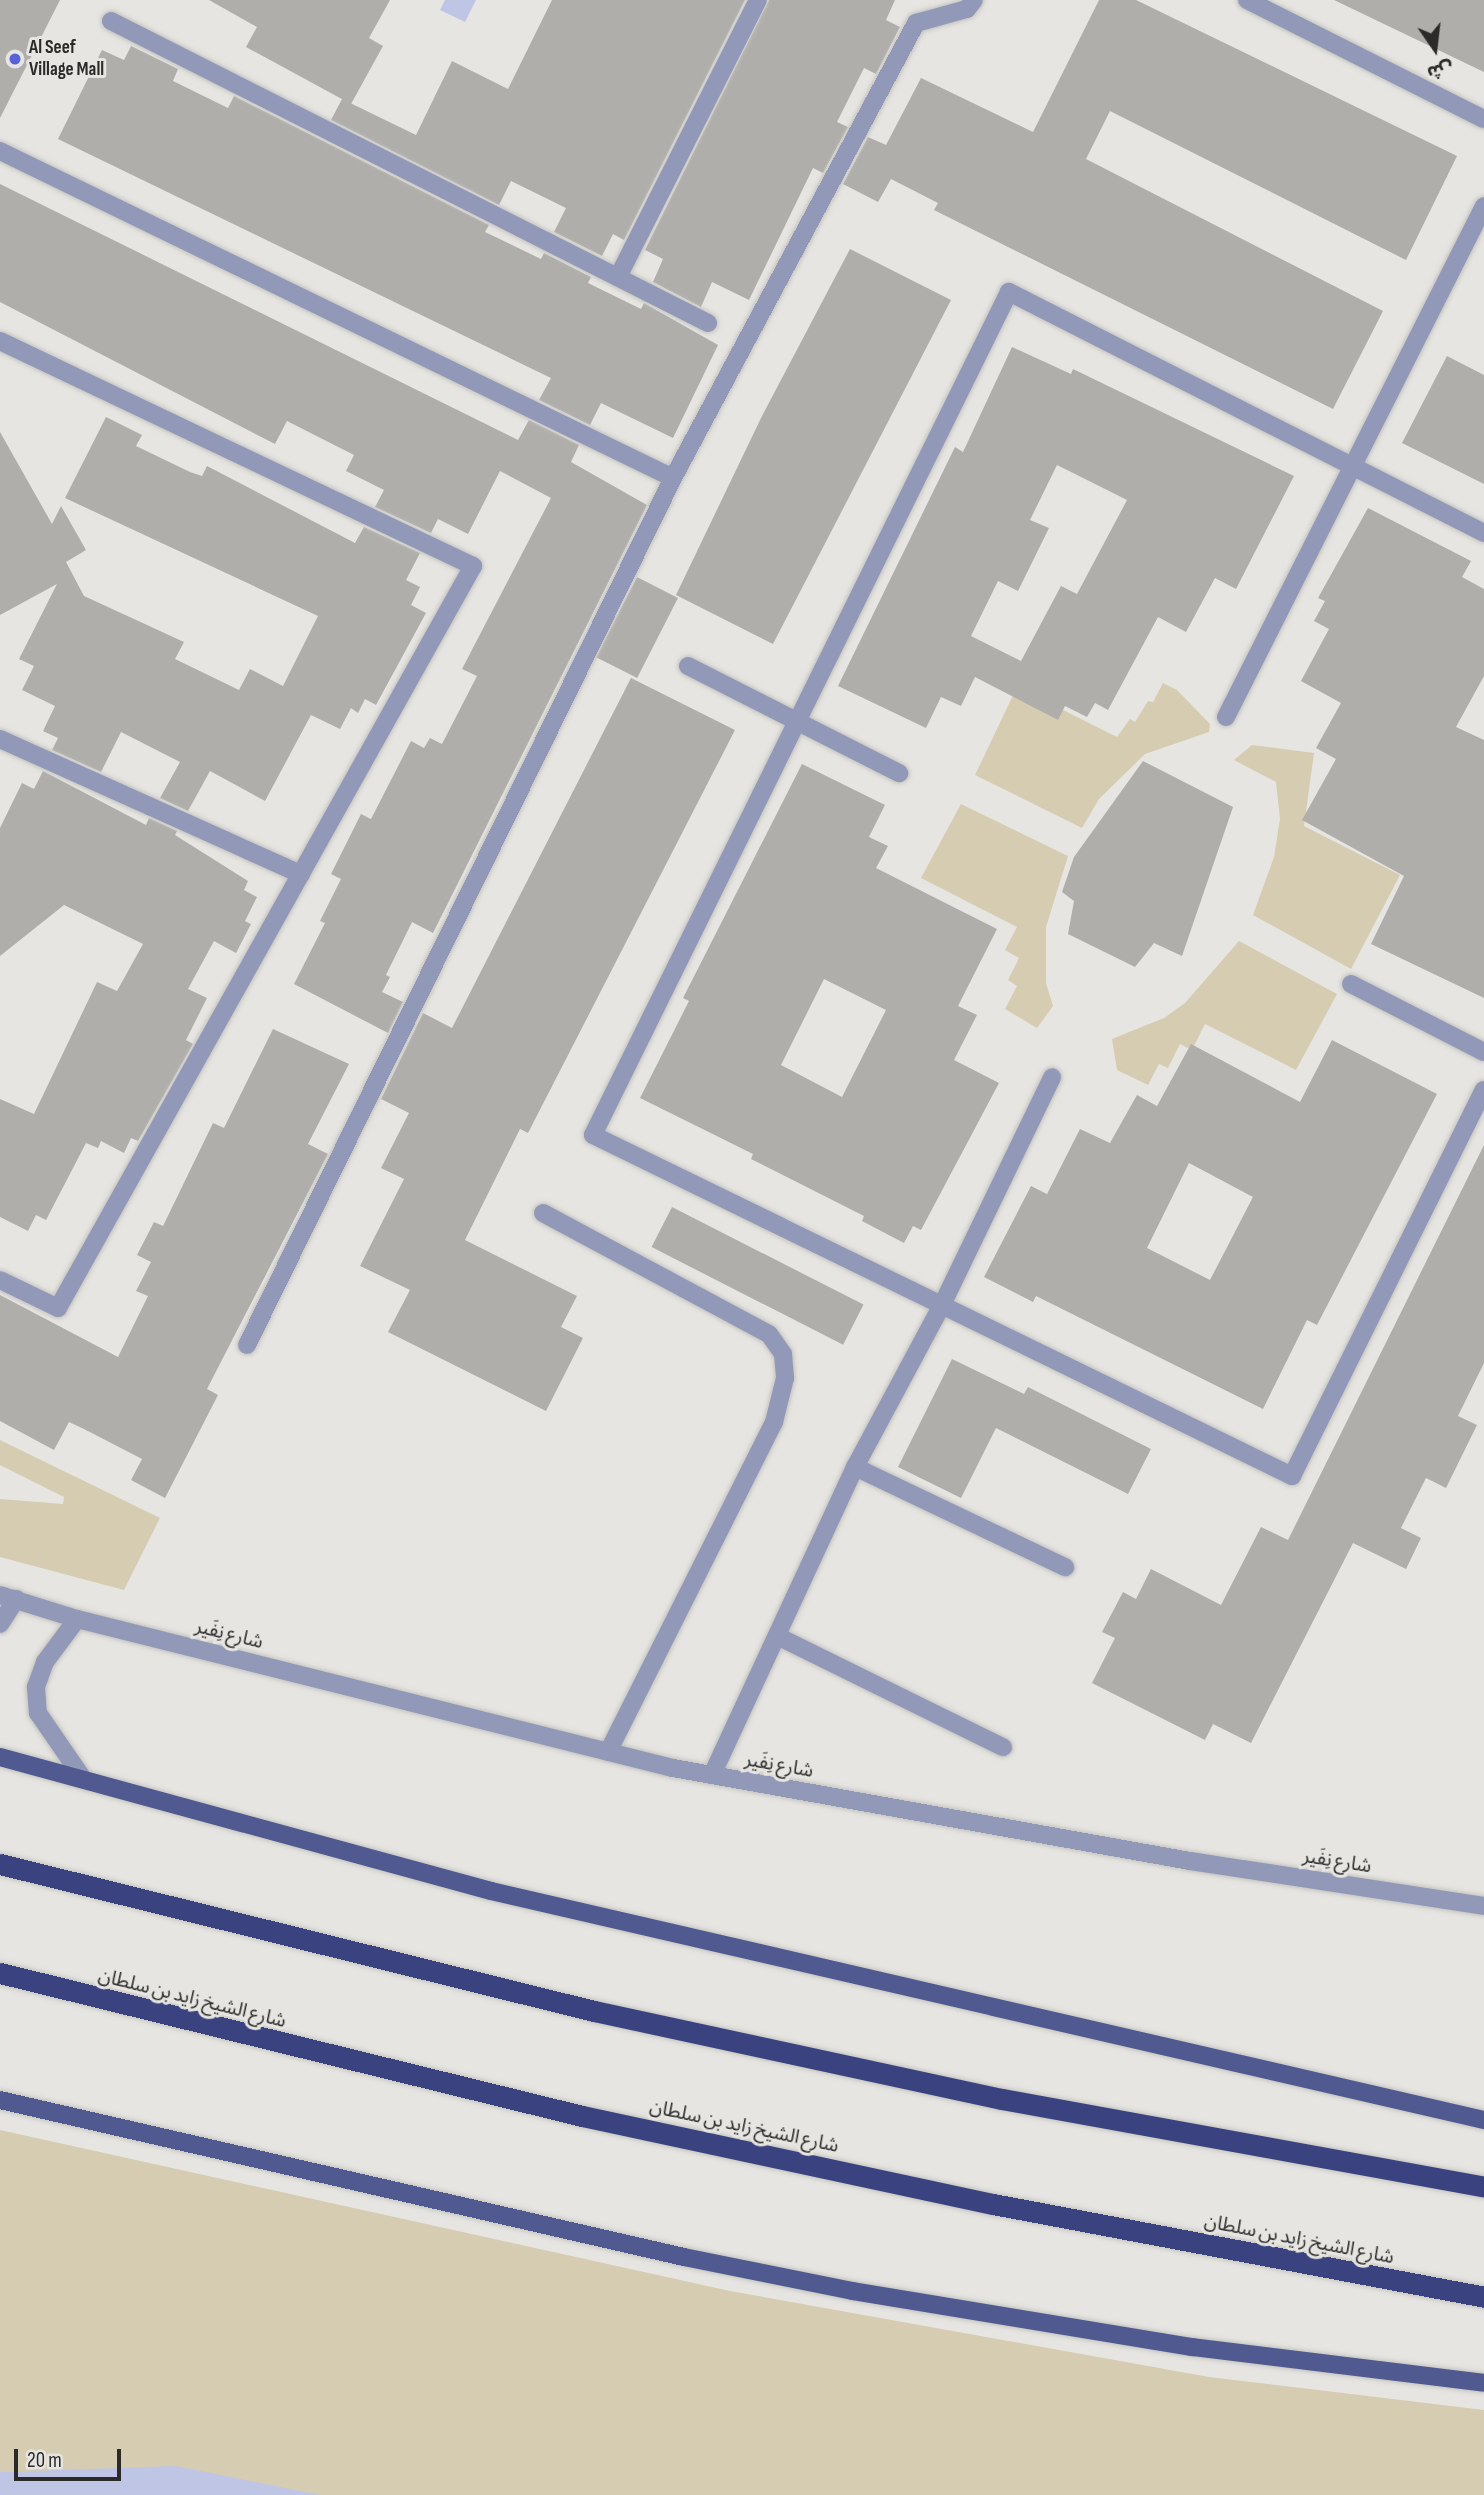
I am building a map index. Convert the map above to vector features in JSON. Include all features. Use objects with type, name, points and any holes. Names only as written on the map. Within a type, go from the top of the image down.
[{"type":"highway","points":[[0,1864],[649,2023],[1002,2099],[1484,2187]]},
{"type":"highway","name":"شارع الشيخ زايد بن سلطان","points":[[0,1973],[595,2119],[993,2204],[1484,2297]]},
{"type":"main road","points":[[0,1757],[491,1891],[1484,2120]]},
{"type":"main road","points":[[0,2100],[684,2257],[840,2288],[1179,2345],[1484,2383]]},
{"type":"street","points":[[618,277],[758,0]]},
{"type":"street","points":[[247,1345],[673,478],[916,23],[967,9],[974,0]]},
{"type":"street","points":[[1247,0],[1484,119]]},
{"type":"street","points":[[111,21],[708,323]]},
{"type":"street","points":[[0,151],[673,478]]},
{"type":"street","points":[[1226,717],[1484,206]]},
{"type":"street","points":[[1484,533],[1009,292],[593,1135],[1292,1476],[1484,1090]]},
{"type":"street","points":[[0,341],[473,566],[58,1308],[0,1280]]},
{"type":"street","points":[[688,666],[899,773]]},
{"type":"street","points":[[0,739],[301,874]]},
{"type":"street","points":[[1351,984],[1484,1052]]},
{"type":"street","points":[[712,1775],[855,1467],[942,1305],[1052,1077]]},
{"type":"street","points":[[542,1213],[769,1334],[783,1354],[785,1378],[774,1422],[608,1752]]},
{"type":"street","points":[[855,1467],[1065,1567]]},
{"type":"street","name":"شارع نِفَير","points":[[0,1625],[8,1597],[77,1619],[608,1752],[712,1775],[1190,1861],[1484,1906]]},
{"type":"street","points":[[77,1619],[45,1662],[36,1687],[38,1713],[84,1780]]},
{"type":"street","points":[[777,1636],[1003,1747]]},
{"type":"shaded area","points":[[1163,683],[1177,690],[1210,724],[1209,732],[1145,754],[1099,799],[1082,828],[975,775],[1017,687],[1117,737],[1130,719],[1135,722],[1148,701],[1153,702]]},
{"type":"shaded area","points":[[1252,745],[1314,753],[1304,826],[1400,875],[1351,969],[1253,915],[1274,857],[1280,819],[1276,782],[1234,760]]},
{"type":"shaded area","points":[[961,804],[1068,856],[1046,927],[1046,983],[1053,1006],[1037,1028],[1005,1009],[1017,986],[1008,980],[1019,958],[1005,950],[1017,927],[921,878]]},
{"type":"shaded area","points":[[1239,941],[1337,994],[1296,1070],[1205,1024],[1192,1050],[1180,1044],[1168,1068],[1159,1064],[1148,1085],[1117,1070],[1112,1039],[1164,1018],[1185,1003]]},
{"type":"shaded area","points":[[0,1440],[160,1518],[124,1590],[0,1557],[0,1499],[63,1504],[64,1497],[0,1465]]},
{"type":"shaded area","points":[[0,2130],[730,2291],[1209,2377],[1484,2410],[1484,2495],[0,2495]]},
{"type":"water","points":[[445,0],[476,0],[465,22],[440,10]]},
{"type":"water","points":[[175,2466],[321,2495],[0,2495],[0,2472]]},
{"type":"building","name":"Al Seef Village Mall","points":[[0,0],[60,0],[0,118]]},
{"type":"building","points":[[209,0],[390,0],[369,38],[383,46],[351,104],[246,47],[257,27]]},
{"type":"building","points":[[552,0],[745,0],[624,240],[613,234],[602,256],[554,232],[566,208],[511,181],[499,205],[331,120],[342,99],[416,135],[452,61],[508,89]]},
{"type":"building","points":[[769,0],[895,0],[886,20],[900,27],[876,74],[864,68],[837,122],[848,127],[823,173],[813,168],[749,300],[712,282],[701,307],[653,282],[663,259],[645,250]]},
{"type":"building","points":[[1099,0],[1136,0],[1457,156],[1406,260],[1110,111],[1086,159],[1383,311],[1333,409],[934,210],[938,203],[891,179],[878,202],[843,184],[868,137],[886,145],[921,78],[1033,132]]},
{"type":"building","points":[[1334,0],[1484,0],[1484,72]]},
{"type":"building","points":[[131,46],[178,69],[173,81],[228,108],[234,96],[489,225],[485,232],[541,259],[544,253],[591,277],[588,283],[641,309],[644,303],[718,345],[673,438],[601,403],[590,425],[539,400],[551,378],[58,139],[102,50],[124,60]]},
{"type":"building","points":[[0,184],[518,440],[529,420],[579,445],[571,462],[647,505],[433,933],[412,922],[386,975],[390,977],[382,992],[403,1002],[388,1033],[294,984],[325,923],[320,921],[341,879],[331,874],[361,814],[371,819],[411,741],[424,748],[430,738],[442,744],[477,676],[462,669],[551,498],[500,471],[468,534],[438,519],[431,533],[375,507],[384,490],[346,471],[354,455],[287,421],[275,444],[0,302]]},
{"type":"building","points":[[850,249],[951,300],[773,644],[676,595],[762,416]]},
{"type":"building","points":[[1012,347],[1071,374],[1073,369],[1294,476],[1236,589],[1215,578],[1186,632],[1158,617],[1108,710],[1095,703],[1087,717],[1065,706],[1058,720],[975,677],[961,706],[941,697],[926,728],[838,686],[955,447],[963,452]],"holes":[[[1057,465],[1127,500],[1077,594],[1061,586],[1021,661],[971,636],[998,581],[1018,591],[1049,528],[1030,520]]]},
{"type":"building","points":[[1447,356],[1484,375],[1484,484],[1402,443]]},
{"type":"building","points":[[106,417],[142,435],[136,446],[190,472],[202,476],[207,466],[355,543],[364,527],[420,553],[406,580],[420,587],[411,605],[426,613],[376,705],[365,699],[358,713],[351,708],[340,729],[311,715],[265,801],[210,771],[188,811],[160,798],[180,762],[121,732],[101,772],[52,750],[58,738],[43,731],[55,706],[22,690],[34,666],[19,659],[57,584],[0,615],[0,432],[52,524],[61,506],[86,550],[66,562],[84,596],[184,642],[175,659],[239,690],[250,669],[283,686],[318,616],[65,498]]},
{"type":"building","points":[[1368,508],[1471,561],[1462,577],[1484,589],[1484,676],[1456,727],[1484,740],[1484,998],[1371,944],[1404,876],[1302,820],[1336,759],[1316,748],[1341,703],[1301,681],[1329,629],[1314,621],[1325,601],[1318,598]]},
{"type":"building","points":[[637,577],[678,598],[637,678],[596,657]]},
{"type":"building","points":[[631,678],[735,730],[528,1133],[520,1129],[465,1240],[577,1296],[561,1327],[583,1338],[546,1411],[388,1332],[410,1290],[360,1266],[404,1179],[381,1168],[409,1113],[381,1099],[423,1013],[452,1028]]},
{"type":"building","points":[[1143,761],[1233,807],[1182,956],[1154,943],[1135,967],[1068,934],[1074,901],[1062,892],[1074,857]]},
{"type":"building","points":[[802,764],[885,805],[869,837],[888,846],[876,868],[997,929],[958,1006],[977,1015],[954,1060],[999,1083],[921,1230],[913,1226],[904,1243],[862,1221],[864,1216],[751,1159],[753,1154],[640,1098],[689,1001],[683,998]],"holes":[[[824,979],[886,1010],[842,1097],[781,1065]]]},
{"type":"building","points":[[43,771],[146,825],[149,818],[177,831],[175,835],[248,881],[244,890],[257,897],[245,921],[251,924],[236,953],[214,941],[188,989],[207,998],[186,1040],[193,1044],[138,1141],[131,1138],[124,1153],[101,1141],[98,1148],[86,1143],[46,1220],[36,1215],[28,1231],[0,1217],[0,1099],[34,1114],[97,982],[117,991],[143,944],[64,905],[0,956],[0,828],[22,783],[34,789]]},
{"type":"building","points":[[273,1029],[349,1064],[308,1144],[328,1154],[207,1389],[218,1395],[165,1498],[131,1480],[142,1459],[69,1422],[54,1450],[0,1421],[0,1295],[118,1357],[148,1296],[136,1291],[151,1262],[137,1255],[154,1222],[163,1226],[213,1123],[224,1128]]},
{"type":"building","points":[[1332,1040],[1437,1094],[1317,1325],[1307,1320],[1263,1409],[1036,1296],[1033,1302],[984,1277],[1031,1186],[1047,1194],[1080,1129],[1110,1143],[1137,1095],[1157,1106],[1191,1044],[1300,1102]],"holes":[[[1189,1163],[1253,1197],[1210,1280],[1147,1248]]]},
{"type":"building","points":[[1484,1145],[1484,1363],[1458,1416],[1477,1425],[1446,1488],[1426,1478],[1401,1528],[1421,1538],[1406,1569],[1353,1543],[1251,1743],[1213,1724],[1205,1740],[1092,1683],[1115,1638],[1102,1632],[1123,1592],[1136,1599],[1151,1569],[1221,1605],[1261,1527],[1288,1540]]},
{"type":"building","points":[[672,1207],[864,1305],[843,1345],[652,1247]]},
{"type":"building","points":[[952,1359],[1024,1394],[1028,1387],[1151,1449],[1128,1494],[996,1428],[961,1498],[898,1467]]},
{"type":"place","name":"Al Seef Village Mall","points":[[15,59]]}]
